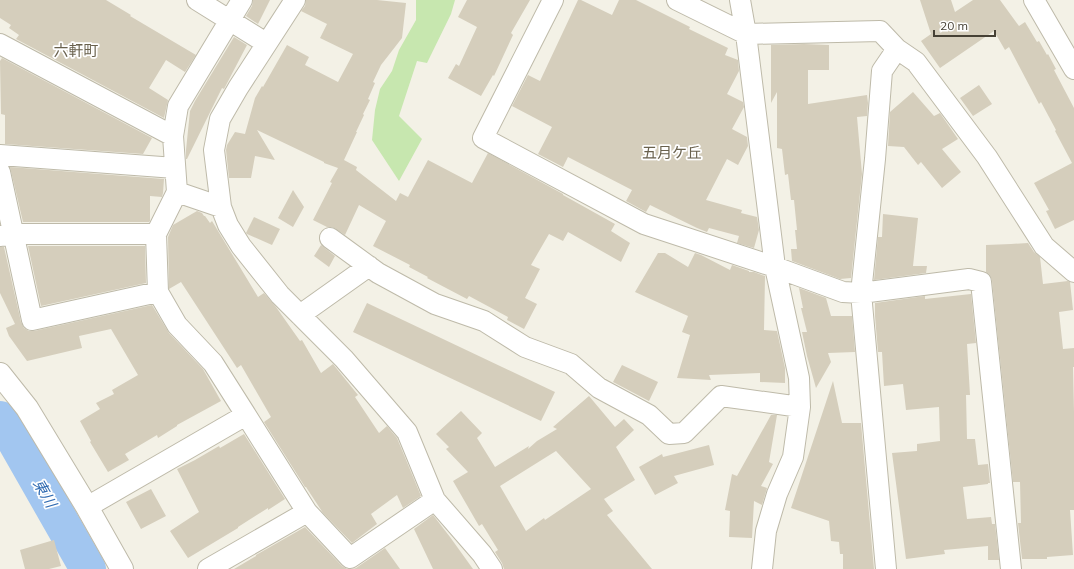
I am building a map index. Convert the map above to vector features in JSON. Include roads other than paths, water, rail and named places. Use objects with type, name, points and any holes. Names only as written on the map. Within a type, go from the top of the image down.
[{"type":"street","points":[[197,0],[266,43]]},
{"type":"street","points":[[242,0],[178,106],[173,136],[177,192],[156,234],[158,292],[177,325],[213,363],[307,512],[350,558],[435,500]]},
{"type":"street","points":[[295,0],[266,43],[220,120],[214,150],[221,207],[228,225],[241,246],[280,295],[344,359],[407,432],[435,500],[482,554],[492,569]]},
{"type":"street","points":[[553,0],[483,138],[644,224],[775,267],[843,292],[861,293],[969,279],[980,282],[1011,569]]},
{"type":"street","points":[[677,0],[746,34],[880,30],[897,49],[916,62],[988,156],[1044,246],[1074,272]]},
{"type":"street","points":[[740,0],[746,34],[775,267],[799,378],[800,406],[793,457],[777,494],[766,531],[762,569]]},
{"type":"street","points":[[1034,0],[1074,69]]},
{"type":"street","points":[[0,44],[173,136]]},
{"type":"street","points":[[886,569],[861,293],[875,159],[882,71],[897,49]]},
{"type":"street","points":[[0,156],[175,168]]},
{"type":"street","points":[[0,172],[7,235],[32,320],[158,292]]},
{"type":"street","points":[[177,192],[221,207]]},
{"type":"street","points":[[7,235],[156,234]]},
{"type":"street","points":[[330,238],[378,273],[435,304],[484,321],[525,346],[571,364],[599,388],[649,415],[669,434],[684,433],[721,396],[800,406]]},
{"type":"street","points":[[300,314],[369,266]]},
{"type":"street","points":[[0,374],[27,408],[87,507],[122,569]]},
{"type":"street","points":[[87,507],[246,415]]},
{"type":"street","points":[[208,569],[307,512]]},
{"type":"waterway","name":"東川","points":[[0,419],[11,434],[88,569]]},
{"type":"district","name":"六軒町","points":[[76,50]]},
{"type":"district","name":"五月ケ丘","points":[[672,152]]}]
